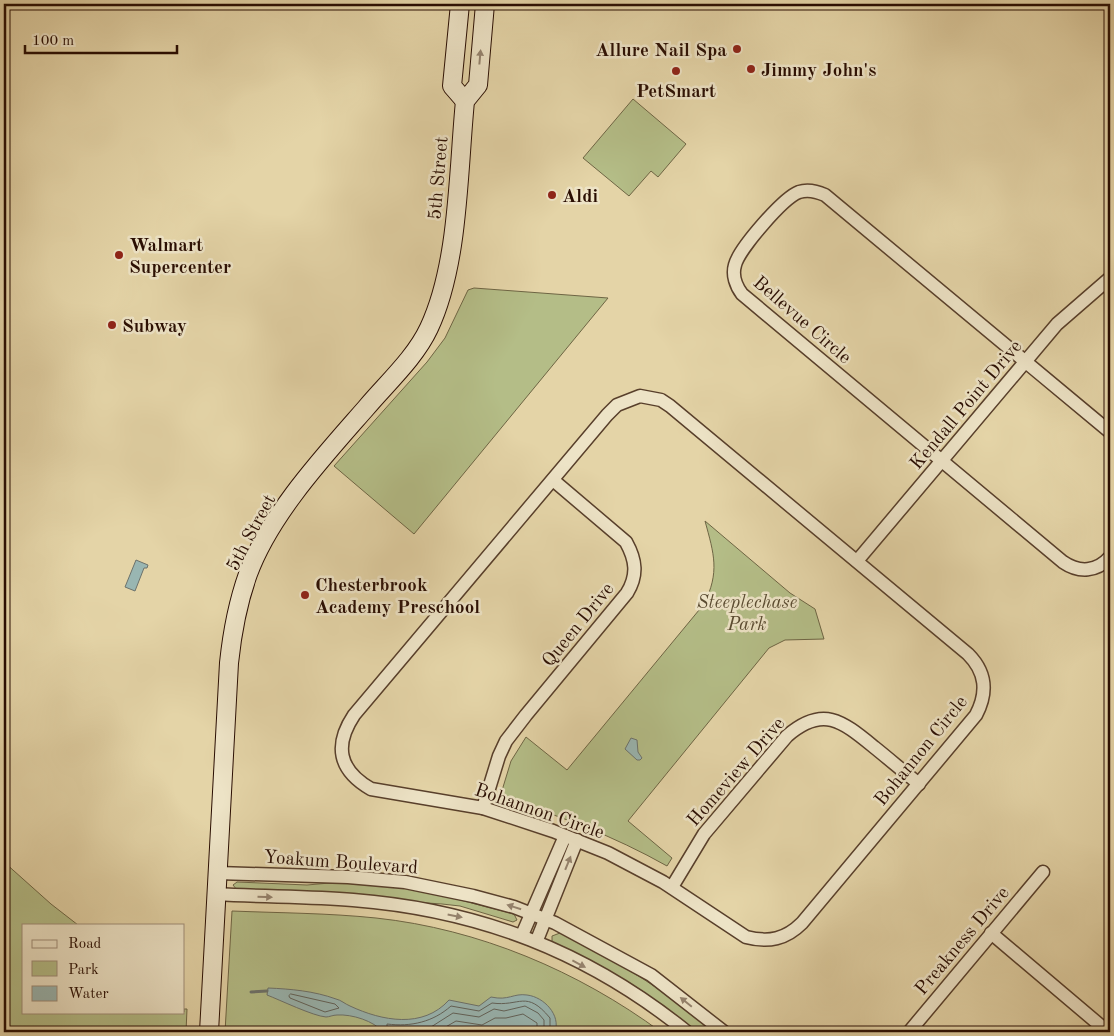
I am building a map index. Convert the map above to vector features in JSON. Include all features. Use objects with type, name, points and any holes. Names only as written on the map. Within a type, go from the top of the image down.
[{"type":"street","points":[[460,4],[452,86],[465,101]]},
{"type":"street","name":"5th Street","points":[[209,1032],[229,663],[235,624],[248,574],[270,531],[310,473],[404,363],[428,330],[442,298],[451,252],[465,101],[478,85],[485,4]]},
{"type":"street","name":"Bellevue Circle","points":[[1110,432],[838,205],[817,192],[805,191],[787,199],[738,256],[734,270],[738,288],[742,294],[1070,567],[1088,570],[1096,568],[1110,557]]},
{"type":"street","name":"Kendall Point Drive","points":[[857,561],[1070,310],[1110,278]]},
{"type":"street","name":"Bohannon Circle","points":[[650,397],[670,406],[857,561],[968,654],[982,675],[984,695],[976,715],[802,923],[786,935],[773,940],[762,941],[746,936],[672,886],[608,853],[571,838],[483,808],[370,789],[360,783],[346,766],[341,752],[342,736],[354,715],[616,405],[633,398],[650,397]]},
{"type":"street","name":"Queen Drive","points":[[483,808],[499,756],[506,741],[526,714],[624,597],[633,584],[635,575],[632,553],[626,542],[553,480]]},
{"type":"street","name":"Homeview Drive","points":[[672,886],[704,834],[787,736],[803,723],[819,718],[839,721],[919,784]]},
{"type":"street","points":[[522,935],[571,838]]},
{"type":"street","points":[[537,940],[571,838]]},
{"type":"street","name":"Yoakum Boulevard","points":[[218,872],[348,877],[405,882],[474,896],[532,913],[652,975],[724,1032]]},
{"type":"street","name":"Preakness Drive","points":[[909,1032],[1043,872]]},
{"type":"street","name":"Yoakum Boulevard","points":[[217,894],[353,900],[407,906],[471,919],[537,940],[614,982],[665,1014],[687,1032]]},
{"type":"street","points":[[991,934],[1108,1032]]},
{"type":"green space","points":[[633,99],[686,144],[658,177],[651,171],[629,196],[583,158]]},
{"type":"green space","points":[[474,288],[608,298],[414,534],[334,466],[427,362],[445,338],[468,290]]},
{"type":"green space","name":"Steeplechase Park","points":[[705,521],[790,593],[815,609],[824,639],[785,640],[769,648],[628,821],[672,858],[667,866],[627,845],[585,827],[500,797],[511,761],[526,737],[567,770],[704,604],[714,572],[713,553]]},
{"type":"green space","points":[[4,862],[77,924],[22,924],[22,1014],[185,1014],[185,1009],[187,1009],[186,1032],[4,1032]]},
{"type":"green space","points":[[237,882],[307,885],[341,882],[418,889],[514,914],[517,920],[513,922],[460,906],[442,904],[237,890],[233,885]]},
{"type":"green space","points":[[232,911],[376,918],[452,932],[526,956],[562,972],[629,1010],[661,1032],[225,1032]]},
{"type":"green space","points":[[560,933],[641,978],[716,1032],[695,1032],[682,1021],[552,943],[552,936]]},
{"type":"water","points":[[136,560],[148,565],[147,568],[144,568],[135,591],[125,587]]},
{"type":"water","points":[[631,738],[637,740],[638,752],[642,758],[640,760],[637,760],[625,749]]},
{"type":"water","points":[[268,988],[319,994],[362,1011],[402,1020],[415,1019],[427,1015],[439,1009],[449,1000],[479,1006],[491,997],[502,998],[527,995],[539,999],[550,1008],[556,1019],[556,1026],[555,1032],[383,1032],[374,1025],[356,1017],[336,1015],[326,1017],[305,1011],[267,995]]},
{"type":"waterway","points":[[251,992],[267,991]]},
{"type":"place","name":"Allure Nail Spa","points":[[737,49]]},
{"type":"place","name":"Jimmy John's","points":[[751,69]]},
{"type":"place","name":"PetSmart","points":[[676,71]]},
{"type":"place","name":"Aldi","points":[[552,195]]},
{"type":"place","name":"Walmart Supercenter","points":[[119,255]]},
{"type":"place","name":"Subway","points":[[112,325]]},
{"type":"place","name":"Chesterbrook Academy Preschool","points":[[305,595]]}]
